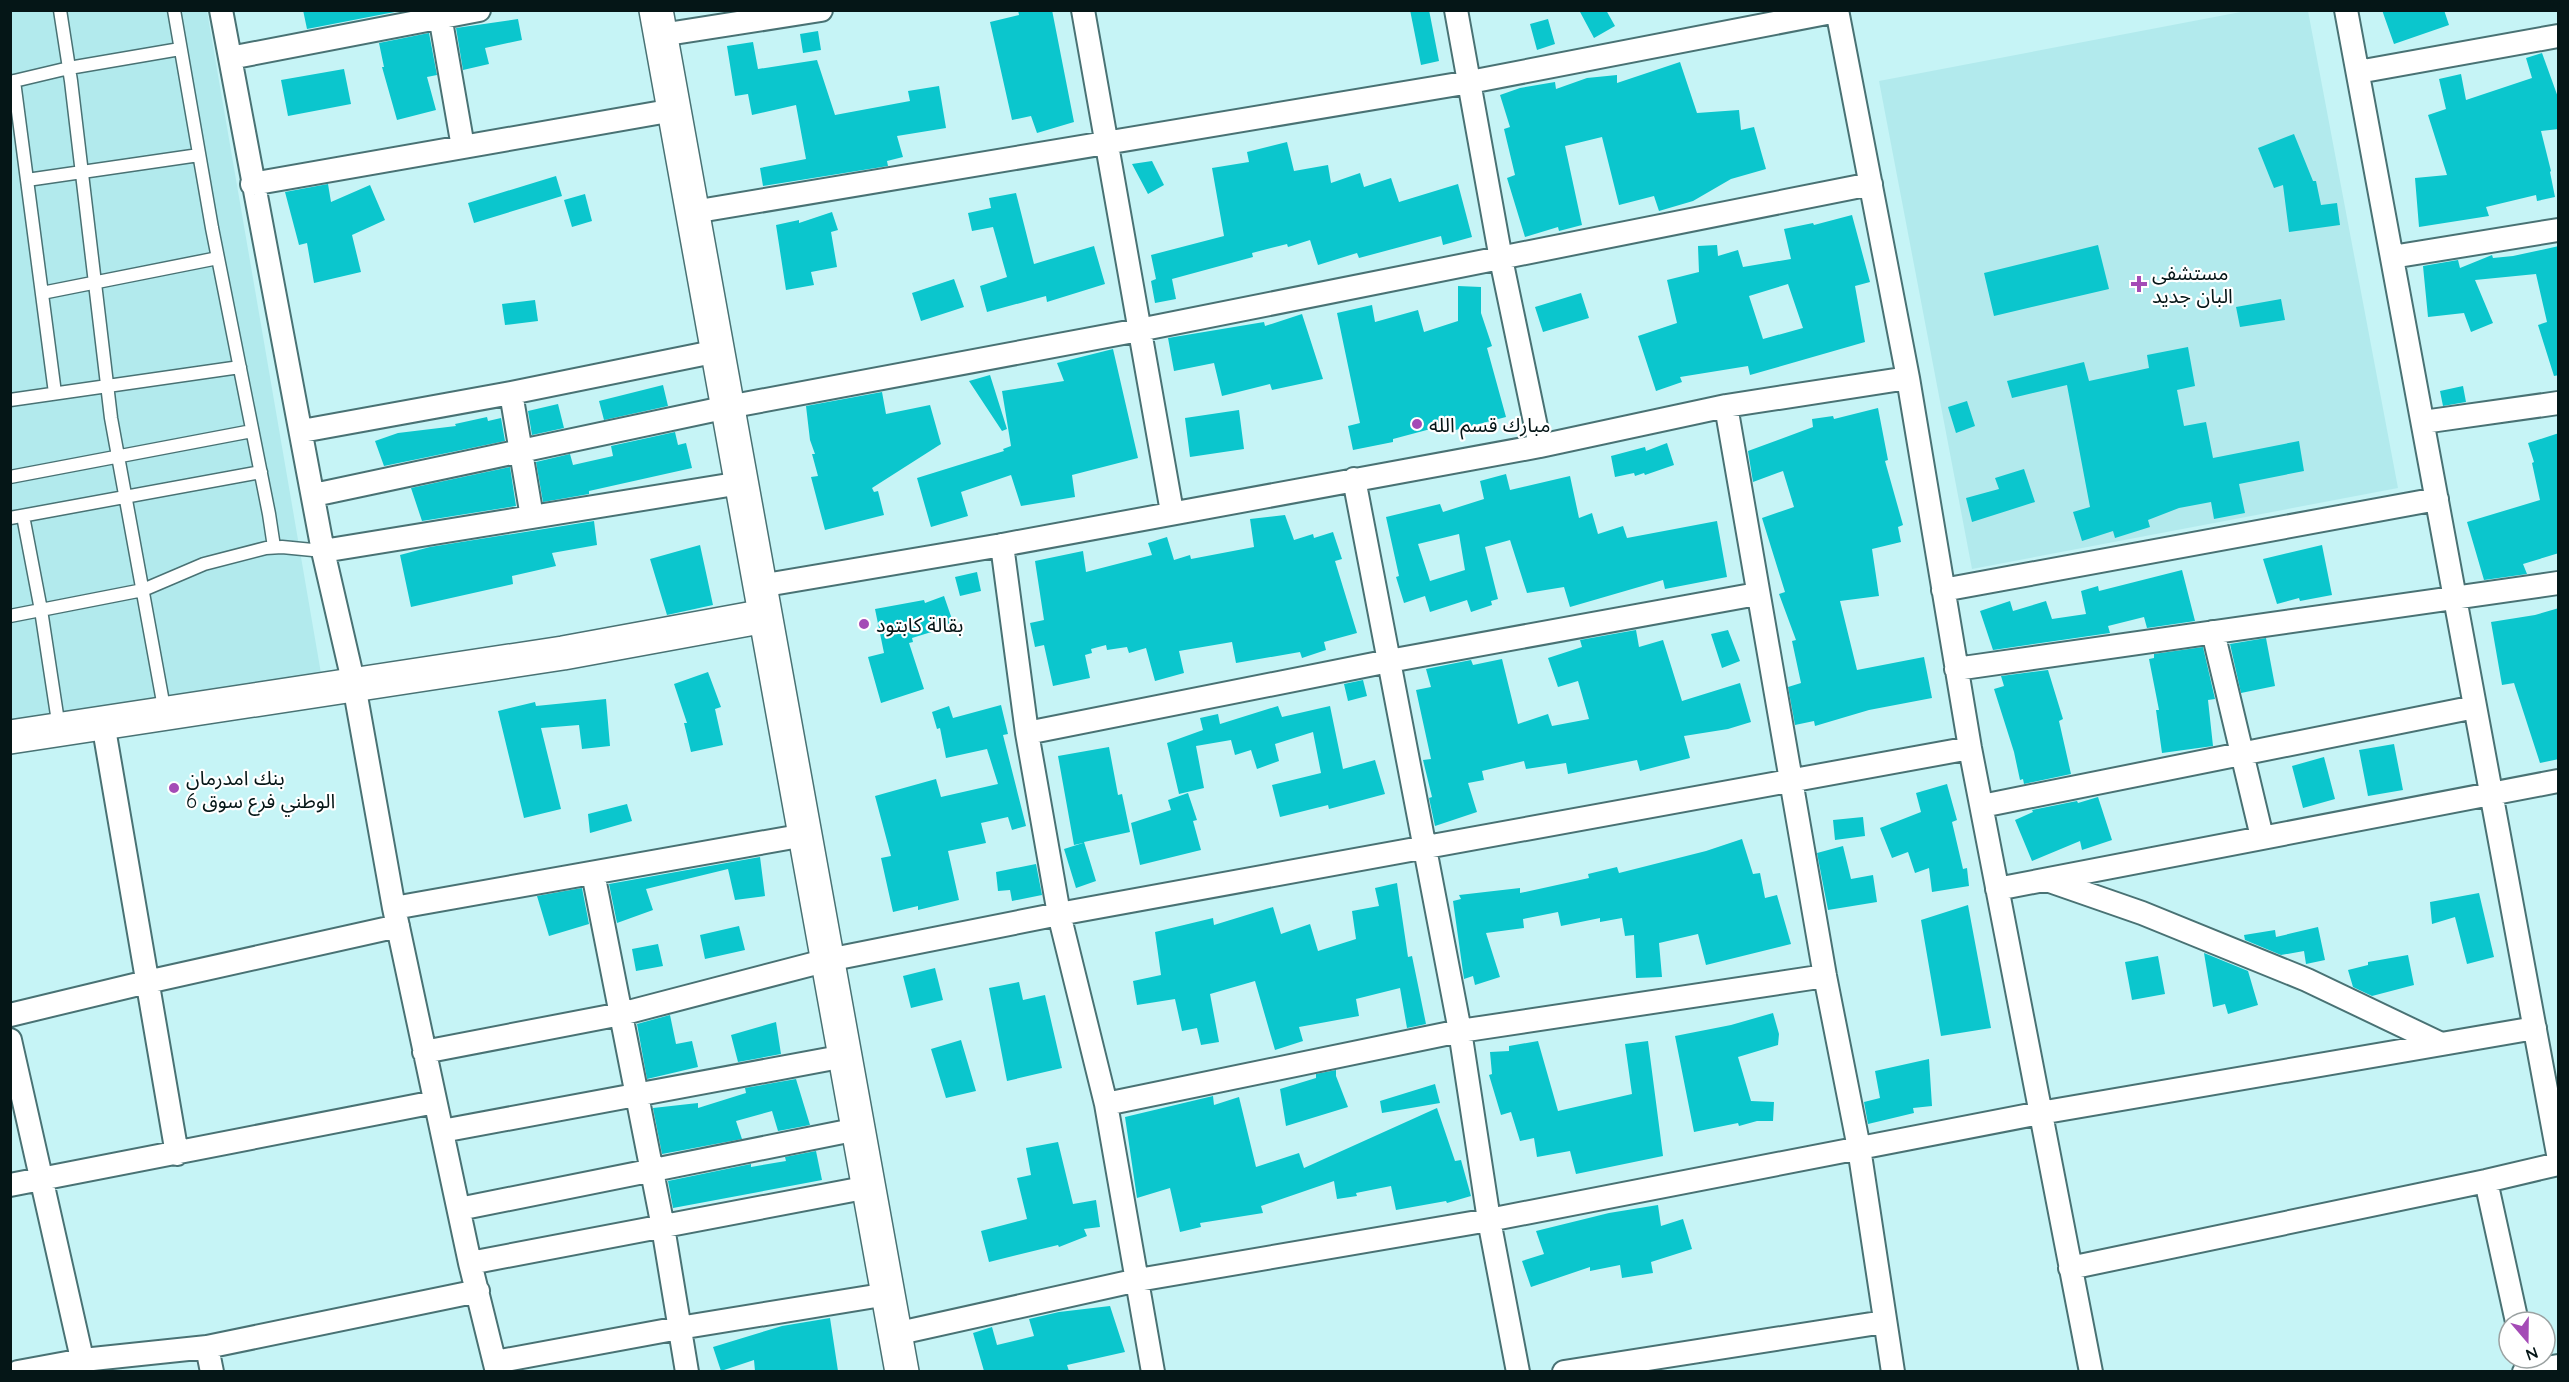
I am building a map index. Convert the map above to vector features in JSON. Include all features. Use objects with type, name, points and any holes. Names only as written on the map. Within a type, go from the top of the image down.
[{"type":"street","points":[[221,10],[323,551],[354,685],[396,917],[435,1102],[496,1367],[679,1328],[888,1294]]},
{"type":"street","points":[[230,58],[440,14],[479,10]]},
{"type":"street","points":[[821,10],[658,23],[902,1371]]},
{"type":"street","points":[[1083,10],[1172,513]]},
{"type":"street","points":[[1456,10],[1501,259],[1540,446]]},
{"type":"street","points":[[2346,10],[2559,1154]]},
{"type":"street","points":[[693,212],[1470,82],[1837,11],[1908,378],[1970,748],[2091,1371]]},
{"type":"street","points":[[440,14],[464,147]]},
{"type":"street","points":[[2358,72],[2559,36]]},
{"type":"street","points":[[252,184],[674,110]]},
{"type":"street","points":[[314,495],[728,407],[1139,330],[1871,184]]},
{"type":"street","points":[[2392,257],[2559,230]]},
{"type":"street","points":[[302,431],[511,393],[718,351]]},
{"type":"street","points":[[10,737],[563,653],[763,601],[1002,545],[1540,446],[1726,406],[1908,378]]},
{"type":"street","points":[[511,393],[532,517]]},
{"type":"street","points":[[2422,422],[2559,403]]},
{"type":"street","points":[[1726,406],[1757,594],[1858,1149],[1893,1371]]},
{"type":"street","points":[[1354,479],[1460,1031],[1489,1220],[1518,1371]]},
{"type":"street","points":[[323,551],[741,483]]},
{"type":"street","points":[[1943,590],[2437,500]]},
{"type":"street","points":[[1002,545],[1027,733],[1059,914],[1106,1104],[1153,1371]]},
{"type":"street","points":[[1956,669],[2559,582]]},
{"type":"street","points":[[1027,733],[1389,661],[1757,594]]},
{"type":"street","points":[[2213,632],[2262,837]]},
{"type":"street","points":[[1982,806],[2475,707]]},
{"type":"street","points":[[103,723],[177,1154]]},
{"type":"street","points":[[424,1052],[621,1014],[828,960],[1059,914],[1970,748]]},
{"type":"street","points":[[1997,889],[2559,780]]},
{"type":"street","points":[[10,1016],[396,917],[592,873],[805,835]]},
{"type":"street","points":[[592,873],[663,1227],[687,1371]]},
{"type":"street","points":[[2046,879],[2142,913],[2307,980],[2442,1044]]},
{"type":"street","points":[[1106,1104],[1460,1031],[1825,976]]},
{"type":"street","points":[[895,1334],[1138,1280],[1489,1220],[2040,1113],[2535,1028]]},
{"type":"street","points":[[10,1040],[84,1366]]},
{"type":"street","points":[[442,1131],[845,1056]]},
{"type":"street","points":[[10,1185],[435,1102]]},
{"type":"street","points":[[459,1209],[858,1129]]},
{"type":"street","points":[[2070,1268],[2559,1164]]},
{"type":"street","points":[[2486,1181],[2514,1310]]},
{"type":"street","points":[[471,1263],[869,1187]]},
{"type":"street","points":[[18,1371],[84,1366],[207,1347],[478,1291]]},
{"type":"street","points":[[1564,1371],[1884,1322]]},
{"type":"street","points":[[207,1347],[212,1371]]},
{"type":"lane","points":[[60,10],[107,385],[165,714]]},
{"type":"lane","points":[[174,10],[218,258],[274,547]]},
{"type":"lane","points":[[55,393],[12,82],[69,68],[180,49]]},
{"type":"lane","points":[[27,180],[199,155]]},
{"type":"lane","points":[[42,292],[218,258]]},
{"type":"lane","points":[[10,400],[240,366]]},
{"type":"lane","points":[[10,477],[252,431]]},
{"type":"lane","points":[[59,729],[41,610],[17,517],[261,472]]},
{"type":"lane","points":[[10,616],[143,590],[204,564],[274,547],[323,551]]},
{"type":"shaded area","points":[[11,11],[207,11],[323,685],[11,736]]},
{"type":"shaded area","name":"مستشفى البان جديد","points":[[2246,11],[2308,11],[2398,488],[1972,569],[1879,81]]},
{"type":"building","points":[[303,10],[405,10],[307,29]]},
{"type":"building","points":[[1018,10],[1052,10],[1074,122],[1037,133],[1031,116],[1012,120],[990,22],[1019,15]]},
{"type":"building","points":[[1410,10],[1429,10],[1439,61],[1421,65]]},
{"type":"building","points":[[1579,10],[1606,10],[1615,26],[1594,38]]},
{"type":"building","points":[[2382,10],[2444,10],[2449,25],[2394,44]]},
{"type":"building","points":[[518,19],[522,40],[485,48],[489,64],[463,70],[456,28]]},
{"type":"building","points":[[1548,19],[1555,44],[1537,50],[1530,24]]},
{"type":"building","points":[[818,31],[821,50],[803,53],[800,34]]},
{"type":"building","points":[[429,33],[437,75],[427,77],[436,110],[397,120],[382,67],[384,67],[379,43]]},
{"type":"building","points":[[753,42],[758,69],[817,60],[835,115],[910,101],[908,91],[939,86],[946,128],[897,136],[903,157],[887,161],[888,166],[763,186],[760,168],[806,159],[796,105],[752,115],[748,94],[735,96],[727,46]]},
{"type":"building","points":[[2542,53],[2559,100],[2559,129],[2541,131],[2555,197],[2537,201],[2536,195],[2486,207],[2489,216],[2419,227],[2415,178],[2447,175],[2428,115],[2446,109],[2439,79],[2461,74],[2466,100],[2532,78],[2526,58]]},
{"type":"building","points":[[1680,62],[1697,113],[1739,110],[1741,130],[1754,127],[1766,169],[1731,179],[1693,201],[1659,211],[1654,196],[1619,205],[1602,137],[1565,146],[1582,225],[1559,231],[1558,227],[1525,237],[1507,178],[1515,175],[1504,129],[1510,127],[1500,95],[1520,88],[1555,82],[1556,89],[1587,78],[1617,75],[1617,83]]},
{"type":"building","points":[[344,69],[351,104],[288,116],[281,80]]},
{"type":"building","points":[[2294,134],[2313,181],[2316,181],[2321,205],[2337,203],[2340,225],[2289,232],[2283,185],[2274,188],[2258,148]]},
{"type":"building","points":[[1287,142],[1294,171],[1328,165],[1331,183],[1360,173],[1364,187],[1391,178],[1399,202],[1458,184],[1472,237],[1443,245],[1441,236],[1359,258],[1357,253],[1318,265],[1310,240],[1288,247],[1287,244],[1252,253],[1253,257],[1172,279],[1176,299],[1155,303],[1151,281],[1156,279],[1151,255],[1224,236],[1212,168],[1249,162],[1247,152]]},
{"type":"building","points":[[1152,161],[1164,185],[1148,194],[1132,164]]},
{"type":"building","points":[[556,176],[562,196],[474,223],[468,203]]},
{"type":"building","points":[[328,184],[331,202],[370,185],[385,220],[352,235],[361,272],[314,283],[307,243],[299,245],[285,192]]},
{"type":"building","points":[[1016,193],[1034,264],[1094,246],[1105,284],[1047,302],[1046,296],[987,312],[980,286],[1007,277],[993,227],[972,231],[968,213],[991,208],[989,198]]},
{"type":"building","points":[[585,194],[592,221],[572,227],[564,200]]},
{"type":"building","points":[[832,212],[838,230],[831,232],[837,267],[811,272],[814,285],[786,290],[776,225],[799,220],[799,223]]},
{"type":"building","points":[[1852,215],[1870,282],[1855,286],[1865,342],[1750,375],[1748,366],[1680,377],[1682,382],[1656,391],[1638,336],[1677,323],[1667,280],[1699,272],[1698,246],[1717,245],[1718,256],[1738,250],[1743,267],[1791,259],[1784,229],[1813,223],[1814,225]],"holes":[[[1788,284],[1803,328],[1763,339],[1749,296]]]},
{"type":"building","points":[[2098,245],[2109,289],[1994,316],[1984,273]]},
{"type":"building","points":[[2559,246],[2559,375],[2554,376],[2538,325],[2547,322],[2536,274],[2475,280],[2493,323],[2471,332],[2464,313],[2428,317],[2423,266],[2458,260],[2460,268],[2492,255],[2493,258],[2513,256]]},
{"type":"building","points":[[954,279],[964,307],[921,321],[912,293]]},
{"type":"building","points":[[1458,286],[1481,287],[1481,313],[1492,346],[1487,348],[1506,417],[1440,434],[1438,427],[1393,439],[1393,442],[1353,450],[1348,426],[1360,423],[1337,313],[1372,305],[1375,322],[1418,310],[1424,332],[1458,321]]},
{"type":"building","points":[[1581,293],[1589,318],[1543,332],[1535,307]]},
{"type":"building","points":[[2281,299],[2285,320],[2240,327],[2236,307]]},
{"type":"building","points":[[535,300],[538,321],[505,325],[502,304]]},
{"type":"building","points":[[1302,314],[1323,379],[1272,390],[1270,384],[1222,396],[1214,363],[1174,371],[1168,338],[1264,322],[1265,326]]},
{"type":"building","points":[[2188,347],[2195,386],[2177,390],[2184,426],[2206,422],[2213,458],[2299,441],[2304,471],[2239,484],[2245,513],[2214,519],[2211,502],[2179,508],[2148,520],[2150,527],[2115,538],[2113,531],[2082,541],[2073,512],[2090,507],[2067,385],[2012,398],[2007,381],[2084,362],[2089,381],[2149,368],[2147,355]]},
{"type":"building","points":[[1113,349],[1138,458],[1072,475],[1075,497],[1021,506],[1011,475],[961,492],[968,516],[931,527],[917,478],[1004,451],[1003,449],[1011,446],[1002,391],[1064,381],[1057,363]]},
{"type":"building","points":[[990,375],[1007,429],[1002,431],[969,381]]},
{"type":"building","points":[[663,385],[668,406],[604,420],[599,401]]},
{"type":"building","points":[[2463,386],[2466,402],[2443,406],[2440,391]]},
{"type":"building","points":[[882,392],[886,414],[930,405],[941,444],[872,488],[874,492],[878,491],[884,515],[825,530],[811,477],[818,476],[812,454],[815,454],[810,440],[806,406]]},
{"type":"building","points":[[1967,401],[1975,426],[1956,433],[1948,407]]},
{"type":"building","points":[[558,404],[564,428],[532,435],[528,411]]},
{"type":"building","points":[[1878,408],[1888,460],[1885,461],[1903,525],[1898,527],[1901,542],[1872,549],[1879,596],[1840,601],[1857,670],[1924,657],[1932,698],[1869,710],[1815,726],[1814,721],[1795,725],[1788,687],[1801,683],[1792,641],[1796,640],[1779,594],[1785,592],[1762,518],[1794,507],[1783,471],[1753,482],[1748,451],[1813,427],[1812,419],[1833,416],[1834,419]]},
{"type":"building","points":[[1239,410],[1244,449],[1190,457],[1185,418]]},
{"type":"building","points":[[487,417],[488,421],[501,418],[505,441],[384,466],[375,441],[398,433],[456,426],[455,424]]},
{"type":"building","points":[[675,432],[678,445],[686,443],[692,468],[589,491],[589,494],[543,502],[536,462],[570,454],[573,465],[613,456],[611,446]]},
{"type":"building","points":[[2559,433],[2559,553],[2523,564],[2527,574],[2484,580],[2467,522],[2540,500],[2532,463],[2534,462],[2528,443]]},
{"type":"building","points":[[1667,443],[1674,465],[1645,475],[1644,473],[1635,476],[1634,473],[1615,477],[1611,456],[1645,447],[1646,451]]},
{"type":"building","points":[[510,467],[516,506],[422,521],[411,488]]},
{"type":"building","points":[[2024,469],[2035,502],[1972,522],[1966,498],[1999,489],[1995,478]]},
{"type":"building","points":[[1506,474],[1510,490],[1570,476],[1579,518],[1592,513],[1598,534],[1623,526],[1627,538],[1717,521],[1727,577],[1665,589],[1663,580],[1570,607],[1564,587],[1527,593],[1510,540],[1485,547],[1498,599],[1491,601],[1492,605],[1471,612],[1467,600],[1430,612],[1425,596],[1404,603],[1396,577],[1399,576],[1386,517],[1440,504],[1443,512],[1484,499],[1480,481]],"holes":[[[1459,534],[1465,570],[1430,581],[1418,544]]]},
{"type":"building","points":[[1285,515],[1294,540],[1313,534],[1314,538],[1333,532],[1342,559],[1335,561],[1357,633],[1324,642],[1326,650],[1302,658],[1300,652],[1236,663],[1232,642],[1179,651],[1184,673],[1155,681],[1146,648],[1129,653],[1127,647],[1107,650],[1106,645],[1091,649],[1092,653],[1085,655],[1090,678],[1053,686],[1044,645],[1035,647],[1030,623],[1044,620],[1035,561],[1083,551],[1086,572],[1152,555],[1148,543],[1167,537],[1174,560],[1190,555],[1191,559],[1254,547],[1250,519]]},
{"type":"building","points":[[594,521],[597,545],[552,553],[556,566],[512,576],[513,584],[411,607],[400,555],[430,547]]},
{"type":"building","points":[[700,545],[713,605],[667,615],[650,559]]},
{"type":"building","points":[[2322,545],[2332,595],[2300,601],[2299,598],[2277,604],[2263,559]]},
{"type":"building","points":[[2182,570],[2195,621],[2147,628],[2144,617],[2108,626],[2110,633],[1993,650],[1980,611],[2010,601],[2013,611],[2046,601],[2052,619],[2086,614],[2081,591],[2098,586],[2099,591]]},
{"type":"building","points":[[977,572],[981,591],[960,596],[955,577]]},
{"type":"building","points":[[944,596],[954,625],[912,638],[913,642],[909,643],[924,689],[881,703],[868,657],[884,653],[875,609],[924,600],[925,603]]},
{"type":"building","points":[[2559,608],[2559,759],[2540,763],[2514,683],[2502,685],[2491,622],[2535,615]]},
{"type":"building","points":[[1636,630],[1639,647],[1663,640],[1682,701],[1740,683],[1751,722],[1728,729],[1684,736],[1690,758],[1640,771],[1637,760],[1568,774],[1566,763],[1526,769],[1524,761],[1482,771],[1484,780],[1468,783],[1477,812],[1435,826],[1429,798],[1432,797],[1423,760],[1431,759],[1416,690],[1431,687],[1426,669],[1471,660],[1473,665],[1502,659],[1518,724],[1548,714],[1552,726],[1589,719],[1578,681],[1558,687],[1548,658],[1582,647],[1580,640]]},
{"type":"building","points":[[1728,630],[1740,661],[1722,668],[1711,634]]},
{"type":"building","points":[[2266,638],[2275,686],[2241,693],[2230,644]]},
{"type":"building","points":[[2203,647],[2215,699],[2208,700],[2213,746],[2162,753],[2156,710],[2159,710],[2149,659],[2154,658],[2154,654]]},
{"type":"building","points":[[2048,670],[2063,719],[2059,721],[2071,774],[2024,784],[2023,779],[2020,780],[2014,752],[1994,689],[2004,686],[2001,676]]},
{"type":"building","points":[[708,672],[721,707],[715,709],[723,745],[691,752],[684,723],[687,723],[674,684]]},
{"type":"building","points":[[1363,680],[1367,696],[1348,701],[1344,684]]},
{"type":"building","points":[[606,699],[610,746],[582,749],[579,725],[541,728],[561,809],[524,818],[498,711],[535,702],[536,706]]},
{"type":"building","points":[[1001,705],[1008,734],[1003,735],[1026,826],[1012,830],[1008,817],[981,823],[986,843],[948,851],[959,900],[918,910],[918,906],[893,912],[881,858],[891,856],[875,796],[936,779],[941,797],[998,784],[987,749],[946,758],[940,728],[937,729],[932,712],[949,706],[953,718]]},
{"type":"building","points":[[1278,706],[1282,717],[1330,706],[1343,769],[1375,760],[1385,794],[1329,809],[1328,805],[1280,817],[1272,785],[1321,773],[1313,732],[1275,744],[1279,761],[1257,769],[1251,750],[1235,755],[1231,740],[1196,746],[1204,788],[1179,794],[1167,743],[1203,730],[1200,718],[1218,714],[1220,724]]},
{"type":"building","points":[[2394,744],[2403,790],[2368,796],[2359,750]]},
{"type":"building","points":[[1109,747],[1118,795],[1122,794],[1130,832],[1084,842],[1096,881],[1076,888],[1064,849],[1083,843],[1074,845],[1058,756]]},
{"type":"building","points":[[2324,757],[2335,799],[2303,808],[2292,766]]},
{"type":"building","points":[[1947,784],[1957,820],[1952,822],[1963,869],[1967,868],[1969,886],[1932,892],[1929,868],[1915,873],[1908,852],[1892,858],[1880,828],[1921,812],[1916,793]]},
{"type":"building","points":[[1188,793],[1197,820],[1193,821],[1201,850],[1140,865],[1131,823],[1171,810],[1168,800]]},
{"type":"building","points":[[2098,797],[2112,840],[2082,850],[2080,841],[2032,861],[2015,820],[2033,812],[2032,810],[2077,801],[2078,803]]},
{"type":"building","points":[[627,804],[632,821],[590,833],[588,814]]},
{"type":"building","points":[[1863,817],[1865,836],[1835,840],[1833,820]]},
{"type":"building","points":[[1742,839],[1753,874],[1760,873],[1765,898],[1777,895],[1791,944],[1706,965],[1698,934],[1659,943],[1662,977],[1636,978],[1634,935],[1625,936],[1622,918],[1600,922],[1600,918],[1561,926],[1558,912],[1523,919],[1524,928],[1486,933],[1500,977],[1475,985],[1473,976],[1464,979],[1453,901],[1461,899],[1459,895],[1520,888],[1520,893],[1589,878],[1588,874],[1617,867],[1619,873],[1706,851]]},
{"type":"building","points":[[1843,846],[1851,879],[1873,875],[1877,902],[1828,910],[1817,853]]},
{"type":"building","points":[[760,857],[765,896],[735,900],[728,869],[646,889],[653,910],[617,923],[609,884]]},
{"type":"building","points":[[1036,864],[1042,895],[1012,901],[1010,890],[998,891],[996,872]]},
{"type":"building","points":[[1397,883],[1408,957],[1412,956],[1426,1024],[1407,1028],[1400,988],[1356,999],[1359,1016],[1299,1027],[1303,1041],[1275,1050],[1255,981],[1210,994],[1219,1042],[1201,1045],[1197,1028],[1182,1031],[1175,999],[1137,1005],[1133,981],[1161,975],[1155,932],[1213,918],[1214,925],[1273,907],[1281,934],[1310,924],[1318,951],[1356,939],[1352,911],[1379,906],[1375,888]]},
{"type":"building","points":[[582,888],[589,924],[549,936],[537,896]]},
{"type":"building","points":[[2479,893],[2494,957],[2467,964],[2455,917],[2432,924],[2430,902]]},
{"type":"building","points":[[1968,905],[1991,1028],[1941,1036],[1921,920]]},
{"type":"building","points":[[739,926],[745,950],[705,959],[700,935]]},
{"type":"building","points":[[2318,927],[2325,960],[2306,964],[2304,951],[2281,955],[2245,940],[2244,935],[2275,930],[2276,937]]},
{"type":"building","points":[[658,944],[663,966],[636,971],[632,949]]},
{"type":"building","points":[[2204,953],[2248,971],[2258,1005],[2228,1014],[2225,1004],[2213,1007]]},
{"type":"building","points":[[2408,955],[2414,985],[2372,996],[2353,987],[2348,970],[2368,965],[2368,962]]},
{"type":"building","points":[[2158,956],[2165,994],[2132,1000],[2125,962]]},
{"type":"building","points":[[935,968],[943,1000],[911,1008],[903,976]]},
{"type":"building","points":[[1019,982],[1023,1000],[1045,995],[1062,1068],[1007,1081],[989,988]]},
{"type":"building","points":[[1773,1013],[1779,1034],[1778,1045],[1738,1057],[1751,1101],[1774,1102],[1773,1121],[1757,1121],[1739,1126],[1738,1123],[1694,1132],[1675,1036],[1731,1025]]},
{"type":"building","points":[[670,1015],[676,1044],[692,1041],[698,1067],[647,1079],[637,1024]]},
{"type":"building","points":[[776,1022],[781,1054],[738,1062],[731,1035]]},
{"type":"building","points":[[961,1040],[976,1091],[946,1098],[931,1049]]},
{"type":"building","points":[[1538,1041],[1558,1111],[1632,1094],[1625,1044],[1648,1041],[1663,1156],[1576,1174],[1570,1151],[1537,1157],[1534,1138],[1520,1141],[1511,1112],[1501,1115],[1489,1075],[1492,1074],[1490,1052],[1509,1051],[1509,1046]]},
{"type":"building","points":[[1929,1059],[1932,1106],[1913,1108],[1914,1113],[1868,1124],[1864,1102],[1880,1098],[1875,1071]]},
{"type":"building","points":[[1336,1070],[1336,1076],[1348,1107],[1286,1126],[1280,1089],[1316,1078],[1316,1074]]},
{"type":"building","points":[[796,1079],[810,1125],[778,1131],[772,1111],[736,1121],[742,1139],[662,1154],[653,1108],[698,1103],[698,1108],[746,1093],[745,1088]]},
{"type":"building","points":[[1435,1084],[1440,1103],[1382,1113],[1380,1101]]},
{"type":"building","points":[[1213,1096],[1214,1105],[1239,1097],[1256,1167],[1299,1153],[1304,1168],[1437,1108],[1455,1161],[1461,1160],[1471,1196],[1447,1203],[1446,1201],[1396,1210],[1391,1186],[1337,1199],[1334,1181],[1261,1206],[1263,1213],[1200,1223],[1201,1227],[1180,1232],[1170,1188],[1137,1198],[1125,1117]]},
{"type":"building","points":[[1058,1142],[1073,1204],[1096,1200],[1100,1227],[1084,1229],[1087,1236],[1059,1247],[1058,1245],[989,1262],[981,1231],[1027,1219],[1017,1178],[1031,1175],[1026,1148]]},
{"type":"building","points":[[816,1151],[822,1180],[673,1208],[668,1181],[751,1164],[751,1167],[786,1161],[785,1157]]},
{"type":"building","points":[[1658,1205],[1661,1226],[1683,1219],[1692,1249],[1651,1262],[1653,1273],[1622,1278],[1620,1265],[1590,1271],[1590,1267],[1531,1287],[1522,1261],[1544,1254],[1536,1231],[1609,1213]]},
{"type":"building","points":[[1110,1306],[1125,1352],[1067,1365],[1069,1371],[984,1371],[973,1333],[992,1327],[997,1345],[1034,1336],[1029,1319],[1059,1312]]},
{"type":"building","points":[[830,1318],[838,1371],[755,1371],[754,1360],[721,1371],[713,1347],[782,1326]]},
{"type":"place","name":"مستشفى البان جديد","points":[[2139,284]]},
{"type":"place","name":"مبارك قسم الله","points":[[1417,424]]},
{"type":"place","name":"بقالة كابتود","points":[[864,624]]},
{"type":"place","name":"بنك امدرمان الوطني فرع سوق 6","points":[[174,788]]}]
